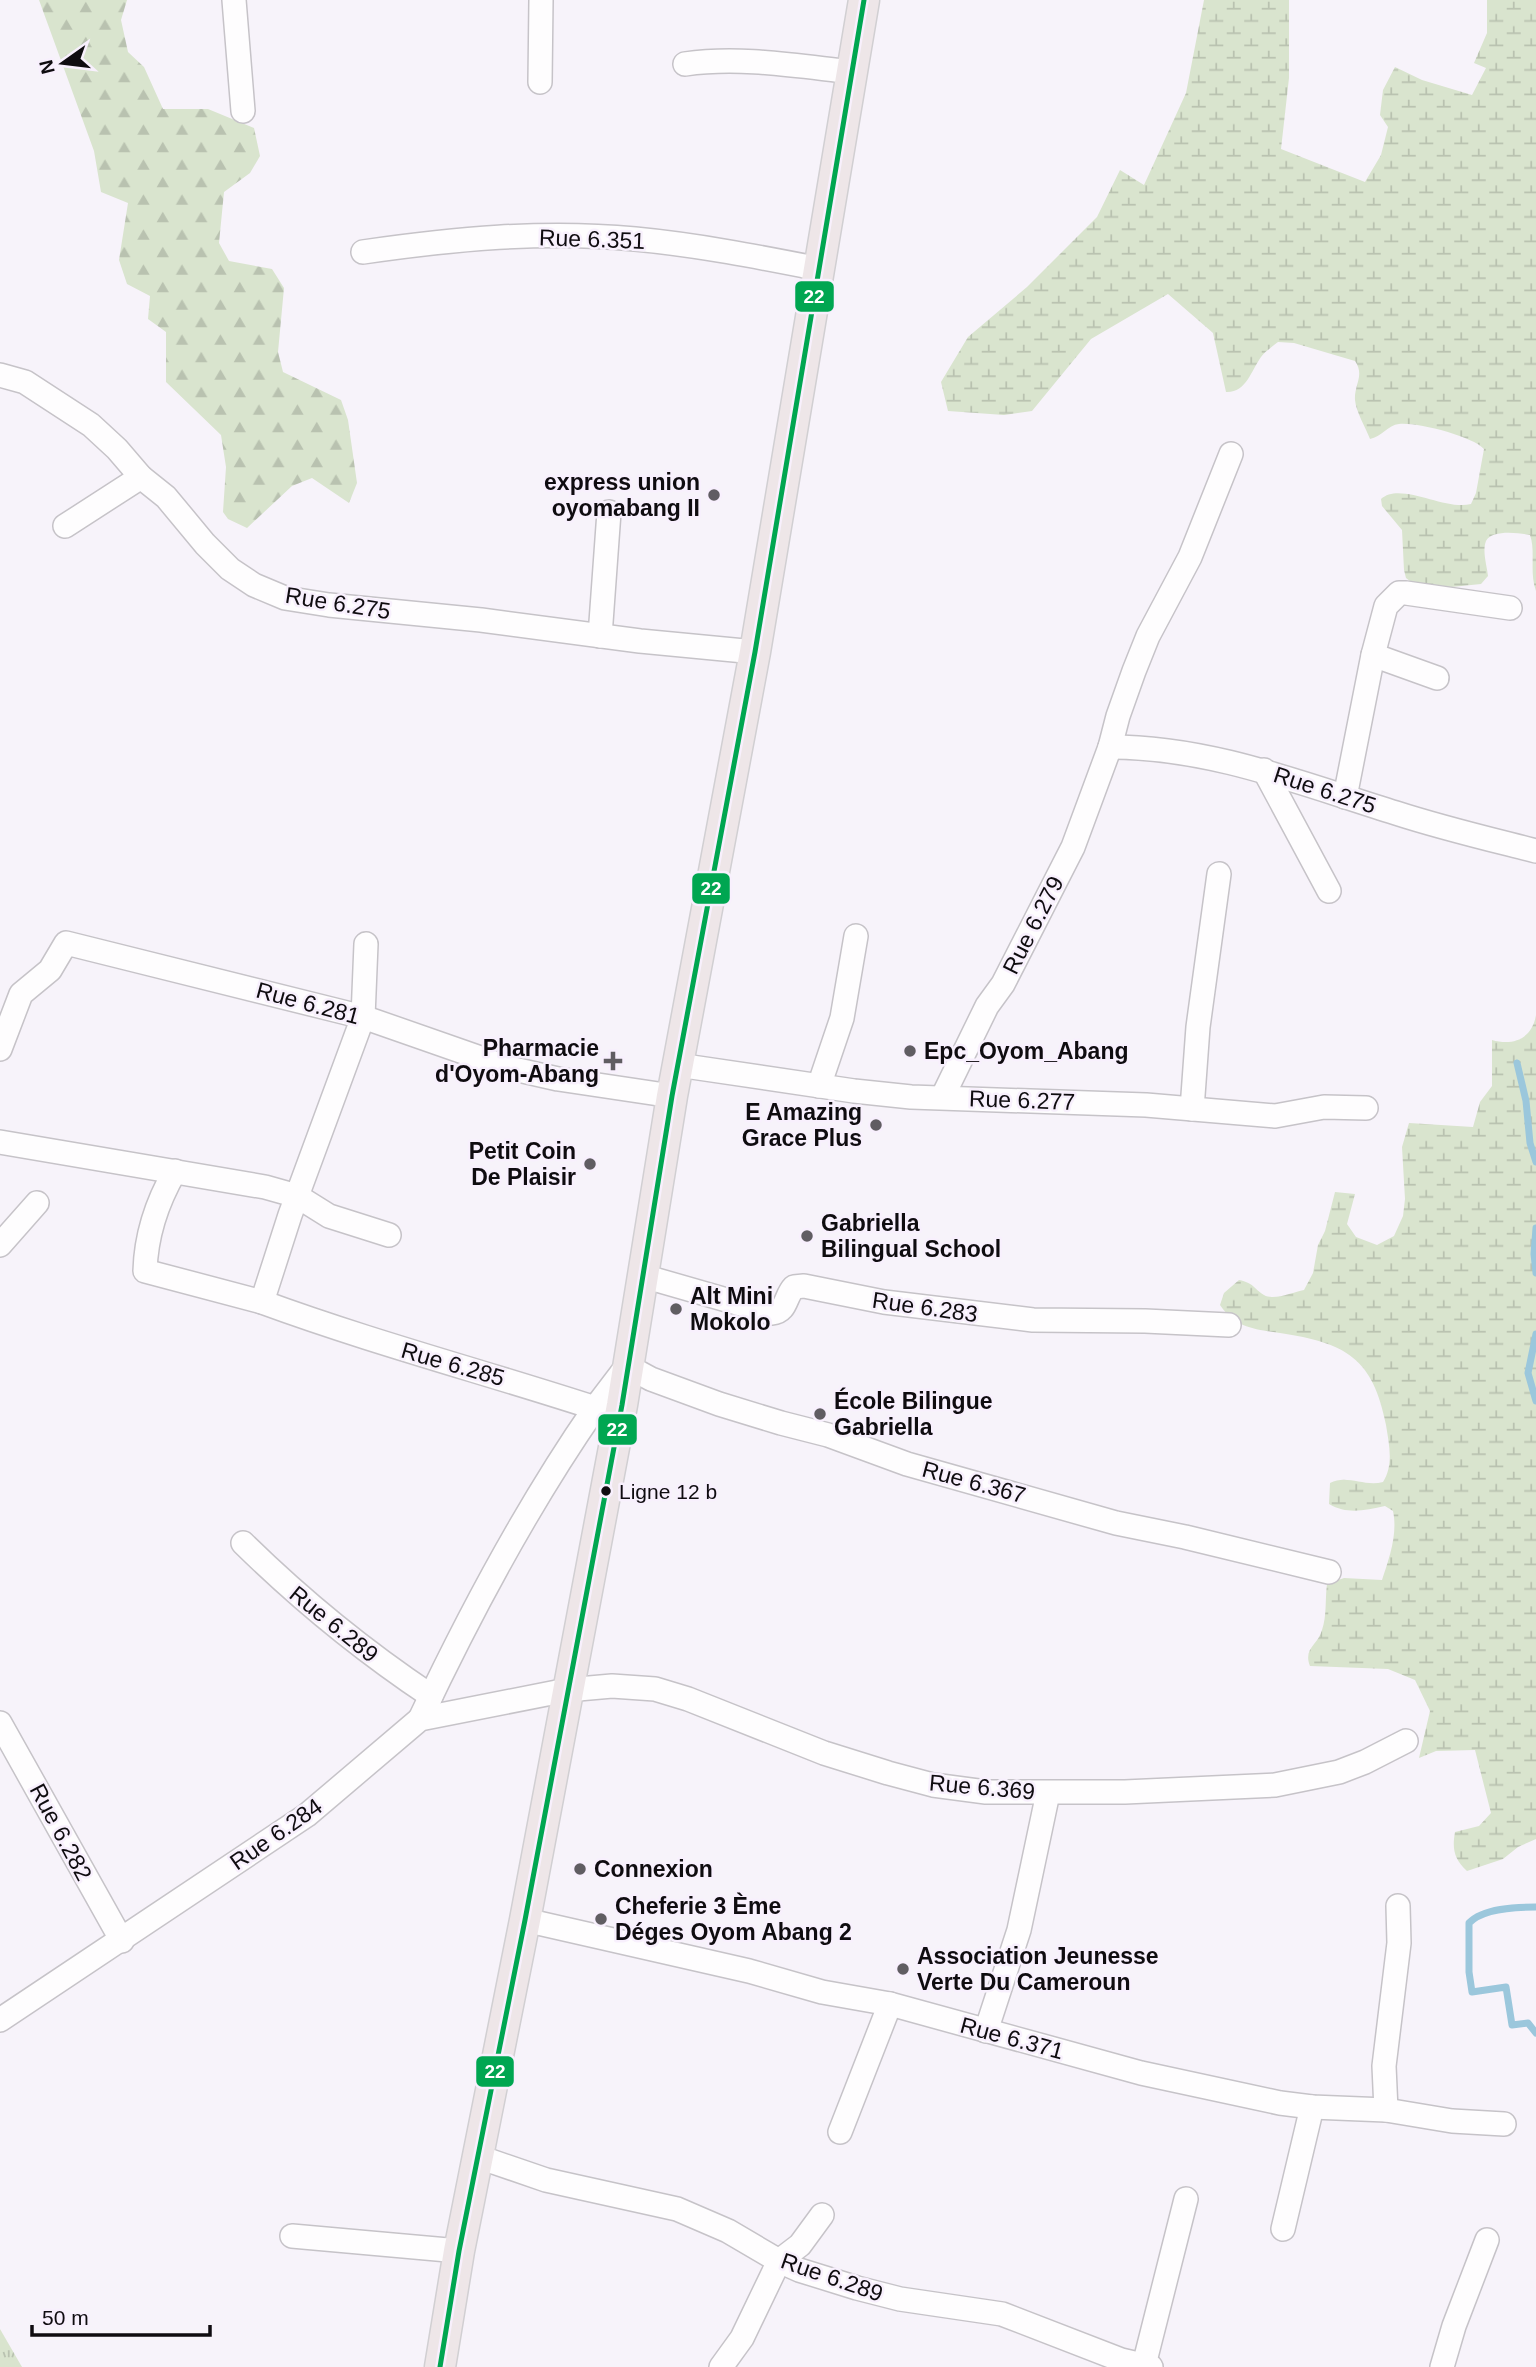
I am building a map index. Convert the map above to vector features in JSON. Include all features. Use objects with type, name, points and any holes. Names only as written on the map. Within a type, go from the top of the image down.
[{"type":"main road","points":[[440,2367],[459,2251],[601,1516],[672,1096],[755,652],[864,0]]},
{"type":"street","points":[[234,0],[243,111]]},
{"type":"street","points":[[540,82],[541,0]]},
{"type":"street","points":[[685,64],[709,60],[737,61],[852,72]]},
{"type":"street","name":"Rue 6.351","points":[[363,252],[467,238],[632,238],[708,247],[820,269]]},
{"type":"street","name":"Rue 6.275","points":[[0,375],[25,382],[91,425],[117,449],[141,477],[166,497],[230,569],[254,585],[285,598],[329,606],[481,620],[755,652]]},
{"type":"street","name":"Rue 6.279","points":[[943,1096],[987,1006],[1003,984],[1073,847],[1139,659],[1159,614],[1190,557],[1231,454]]},
{"type":"street","points":[[65,526],[141,477]]},
{"type":"street","points":[[600,636],[609,512]]},
{"type":"street","points":[[1345,797],[1373,655],[1386,606],[1399,593],[1406,593],[1510,608]]},
{"type":"street","points":[[1373,655],[1437,678]]},
{"type":"street","name":"Rue 6.275","points":[[1110,747],[1167,750],[1264,770],[1398,814],[1536,851]]},
{"type":"street","points":[[1264,770],[1329,891]]},
{"type":"street","points":[[1192,1109],[1198,1027],[1220,874]]},
{"type":"street","points":[[819,1086],[842,1018],[856,936]]},
{"type":"street","name":"Rue 6.281","points":[[0,1049],[21,994],[50,970],[65,943],[363,1017],[509,1068],[558,1079],[672,1096]]},
{"type":"street","points":[[262,1302],[297,1196],[363,1017],[366,944]]},
{"type":"street","name":"Rue 6.277","points":[[678,1065],[911,1097],[943,1096],[1275,1116],[1324,1107],[1366,1108]]},
{"type":"street","points":[[0,1142],[244,1182],[297,1196],[329,1216],[389,1235]]},
{"type":"street","name":"Rue 6.285","points":[[175,1171],[159,1198],[146,1254],[145,1271],[262,1302],[425,1357],[595,1408]]},
{"type":"street","points":[[0,1245],[37,1203]]},
{"type":"street","name":"Rue 6.283","points":[[643,1276],[772,1313],[784,1308],[788,1294],[794,1287],[804,1286],[884,1302],[987,1316],[1033,1320],[1229,1325]]},
{"type":"street","points":[[421,1719],[475,1605],[561,1457],[627,1366]]},
{"type":"street","name":"Rue 6.367","points":[[627,1366],[651,1379],[719,1404],[828,1434],[907,1464],[1116,1523],[1329,1572]]},
{"type":"street","name":"Rue 6.289","points":[[243,1543],[315,1611],[377,1660],[431,1696]]},
{"type":"street","name":"Rue 6.369","points":[[567,1690],[622,1685],[655,1689],[688,1699],[824,1753],[888,1773],[933,1785],[986,1792],[1215,1790],[1275,1785],[1339,1772],[1406,1741]]},
{"type":"street","name":"Rue 6.284","points":[[0,2021],[307,1815],[421,1719],[567,1690]]},
{"type":"street","name":"Rue 6.282","points":[[0,1723],[121,1941]]},
{"type":"street","points":[[986,2031],[1019,1930],[1048,1793]]},
{"type":"street","points":[[1386,2110],[1384,2066],[1399,1944],[1398,1906]]},
{"type":"street","name":"Rue 6.371","points":[[525,1920],[749,1971],[822,1992],[890,2004],[1141,2073],[1280,2103],[1386,2110],[1452,2121],[1504,2124]]},
{"type":"street","points":[[840,2132],[890,2004]]},
{"type":"street","points":[[1283,2229],[1312,2107]]},
{"type":"street","name":"Rue 6.289","points":[[479,2157],[546,2180],[677,2209],[728,2231],[779,2261],[822,2278],[900,2299],[1002,2314],[1121,2360],[1148,2366]]},
{"type":"street","points":[[1148,2366],[1186,2199]]},
{"type":"street","points":[[721,2367],[742,2338],[779,2261],[800,2245],[822,2215]]},
{"type":"street","points":[[292,2236],[459,2251]]},
{"type":"street","points":[[1442,2367],[1454,2326],[1487,2240]]},
{"type":"green space","points":[[39,0],[127,0],[121,20],[128,52],[144,67],[163,109],[208,109],[254,128],[260,156],[250,173],[224,192],[219,243],[229,261],[272,269],[284,288],[278,352],[283,372],[341,400],[348,420],[357,483],[349,503],[312,478],[292,486],[247,528],[228,519],[223,512],[226,467],[221,435],[166,382],[166,332],[148,319],[150,296],[127,284],[119,260],[128,203],[101,192],[94,151]]},
{"type":"green space","points":[[1204,0],[1289,0],[1289,78],[1281,149],[1365,182],[1381,155],[1388,127],[1380,115],[1383,90],[1395,67],[1422,80],[1472,95],[1486,68],[1474,63],[1487,33],[1487,0],[1536,0],[1536,591],[1530,535],[1520,533],[1500,533],[1489,537],[1485,545],[1488,576],[1481,584],[1432,589],[1415,585],[1406,578],[1402,530],[1382,506],[1381,499],[1389,494],[1399,493],[1449,504],[1471,504],[1476,493],[1484,449],[1478,444],[1457,435],[1407,424],[1395,425],[1370,439],[1356,405],[1359,371],[1355,361],[1294,343],[1278,342],[1263,355],[1243,385],[1226,392],[1213,333],[1168,294],[1091,339],[1032,411],[1004,415],[948,411],[941,382],[968,337],[1027,287],[1097,217],[1120,170],[1144,185],[1186,93]]},
{"type":"green space","points":[[1536,1015],[1536,1839],[1518,1847],[1503,1859],[1467,1871],[1455,1853],[1455,1832],[1479,1826],[1491,1813],[1475,1750],[1436,1751],[1419,1758],[1430,1711],[1415,1680],[1388,1669],[1310,1666],[1308,1660],[1324,1625],[1327,1584],[1344,1578],[1382,1580],[1392,1546],[1393,1511],[1385,1506],[1350,1511],[1329,1504],[1330,1483],[1343,1480],[1383,1482],[1389,1469],[1386,1425],[1373,1384],[1364,1369],[1339,1349],[1303,1337],[1246,1326],[1232,1319],[1220,1305],[1224,1293],[1239,1280],[1251,1284],[1268,1297],[1304,1290],[1313,1273],[1318,1245],[1325,1231],[1335,1192],[1355,1194],[1347,1224],[1356,1237],[1377,1245],[1394,1236],[1403,1216],[1405,1199],[1402,1147],[1409,1123],[1473,1127],[1480,1102],[1492,1086],[1492,1040],[1507,1042],[1520,1039],[1530,1030]]},
{"type":"green space","points":[[0,2329],[22,2367],[0,2367]]},
{"type":"waterway","points":[[1517,1063],[1526,1101],[1530,1143],[1536,1162]]},
{"type":"waterway","points":[[1536,1228],[1536,1273]]},
{"type":"waterway","points":[[1536,1334],[1528,1373],[1536,1401]]},
{"type":"waterway","points":[[1536,1907],[1491,1911],[1469,1923],[1469,1972],[1472,1992],[1506,1987],[1512,2025],[1528,2023],[1536,2033]]},
{"type":"transit line","name":"22","points":[[440,2367],[459,2251],[525,1920],[622,1405],[672,1096],[755,652],[864,0]]},
{"type":"place","name":"express union oyomabang II","points":[[714,495]]},
{"type":"place","name":"Epc_Oyom_Abang","points":[[910,1051]]},
{"type":"place","name":"Pharmacie d'Oyom-Abang","points":[[613,1061]]},
{"type":"place","name":"E Amazing Grace Plus","points":[[876,1125]]},
{"type":"place","name":"Petit Coin De Plaisir","points":[[590,1164]]},
{"type":"place","name":"Gabriella Bilingual School","points":[[807,1236]]},
{"type":"place","name":"Alt Mini Mokolo","points":[[676,1309]]},
{"type":"place","name":"École Bilingue Gabriella","points":[[820,1414]]},
{"type":"place","name":"Ligne 12 b","points":[[606,1491]]},
{"type":"place","name":"Connexion","points":[[580,1869]]},
{"type":"place","name":"Cheferie 3 Ème Déges Oyom Abang 2","points":[[601,1919]]},
{"type":"place","name":"Association Jeunesse Verte Du Cameroun","points":[[903,1969]]}]
